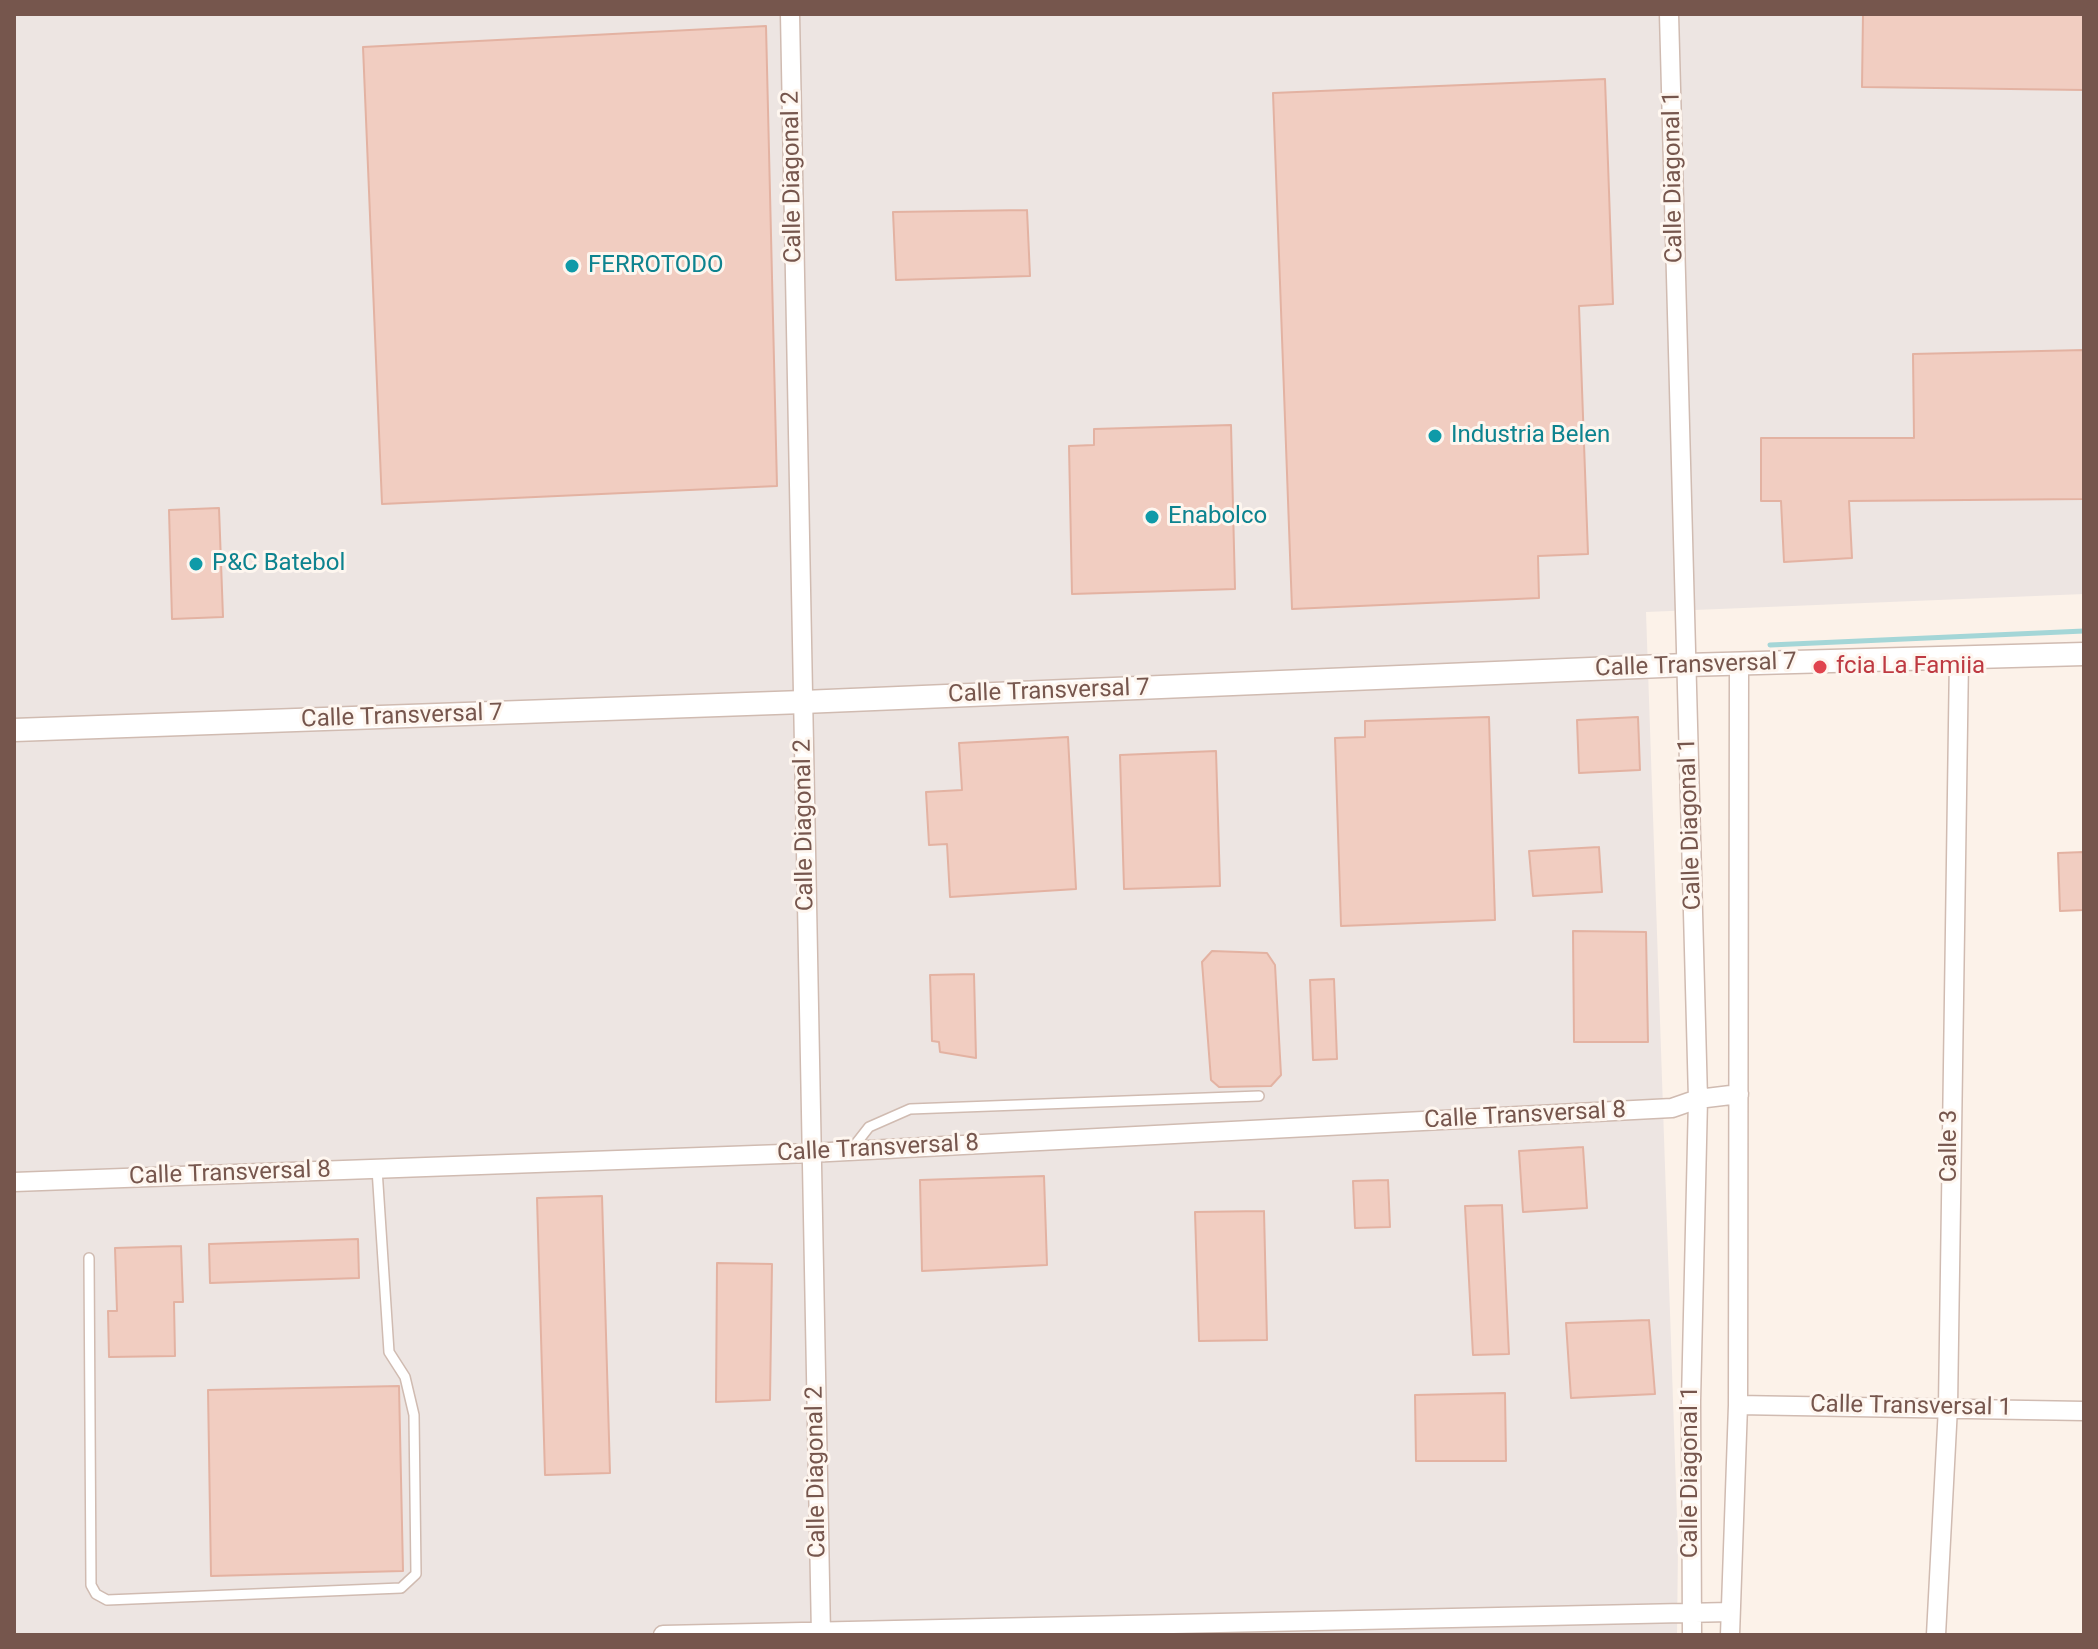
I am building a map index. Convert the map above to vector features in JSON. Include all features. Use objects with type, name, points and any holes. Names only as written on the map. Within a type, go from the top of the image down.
[{"type":"street","name":"Calle Diagonal 2","points":[[790,14],[821,1632]]},
{"type":"street","name":"Calle Diagonal 1","points":[[1669,14],[1698,1099],[1691,1401],[1692,1635]]},
{"type":"street","name":"Calle Transversal 7","points":[[14,730],[803,702],[1686,665],[2084,654]]},
{"type":"street","name":"Calle 3","points":[[1936,1635],[1948,1407],[1959,657]]},
{"type":"street","name":"Calle Diagonal 1","points":[[1730,1635],[1738,1405],[1739,665]]},
{"type":"street","name":"Calle Transversal 8","points":[[14,1182],[810,1153],[1672,1108],[1698,1099],[1739,1094]]},
{"type":"street","name":"Calle Transversal 1","points":[[1738,1405],[2084,1411]]},
{"type":"street","points":[[663,1635],[1730,1612]]},
{"type":"lane","points":[[851,1150],[869,1127],[910,1109],[1259,1096]]},
{"type":"lane","points":[[89,1258],[91,1585],[96,1594],[107,1600],[401,1588],[416,1574],[414,1415],[405,1377],[389,1352],[377,1169]]},
{"type":"shaded area","points":[[14,14],[2084,14],[2084,594],[1646,612],[1678,1546],[1677,1635],[14,1635]]},
{"type":"building","points":[[1863,14],[2084,14],[2084,90],[1862,87]]},
{"type":"building","name":"FERROTODO","points":[[766,26],[777,486],[382,504],[363,47]]},
{"type":"building","points":[[1605,79],[1613,304],[1579,306],[1588,554],[1538,556],[1539,598],[1292,609],[1273,93]]},
{"type":"building","points":[[1027,210],[1030,276],[896,280],[893,212]]},
{"type":"building","points":[[2084,350],[2084,499],[1849,501],[1852,558],[1784,562],[1781,501],[1761,501],[1761,438],[1914,438],[1913,354]]},
{"type":"building","name":"Enabolco","points":[[1231,425],[1235,589],[1072,594],[1069,446],[1094,445],[1094,429]]},
{"type":"building","name":"P&C Batebol","points":[[219,508],[223,617],[172,619],[169,510]]},
{"type":"building","points":[[1489,717],[1495,920],[1341,926],[1335,738],[1365,737],[1365,721]]},
{"type":"building","points":[[1638,717],[1640,770],[1579,773],[1577,720]]},
{"type":"building","points":[[1068,737],[1076,889],[950,897],[947,844],[929,845],[926,792],[962,790],[959,743]]},
{"type":"building","points":[[1216,751],[1220,886],[1124,889],[1120,755]]},
{"type":"building","points":[[1599,847],[1602,892],[1533,896],[1529,851]]},
{"type":"building","points":[[2084,852],[2084,910],[2060,911],[2058,853]]},
{"type":"building","points":[[1573,931],[1646,932],[1648,1042],[1574,1042]]},
{"type":"building","points":[[1212,951],[1267,953],[1275,965],[1281,1075],[1271,1086],[1219,1087],[1211,1080],[1202,962]]},
{"type":"building","points":[[974,974],[976,1058],[940,1052],[939,1042],[932,1041],[930,975]]},
{"type":"building","points":[[1334,979],[1337,1059],[1313,1060],[1310,980]]},
{"type":"building","points":[[1583,1147],[1587,1208],[1523,1212],[1519,1151]]},
{"type":"building","points":[[1044,1176],[1047,1265],[922,1271],[920,1180]]},
{"type":"building","points":[[1388,1180],[1390,1227],[1355,1228],[1353,1181]]},
{"type":"building","points":[[602,1196],[610,1473],[545,1475],[537,1198]]},
{"type":"building","points":[[1502,1205],[1509,1354],[1473,1355],[1465,1206]]},
{"type":"building","points":[[1264,1211],[1267,1340],[1199,1341],[1195,1212]]},
{"type":"building","points":[[358,1239],[359,1278],[210,1283],[209,1244]]},
{"type":"building","points":[[181,1246],[183,1302],[174,1302],[175,1356],[109,1357],[108,1311],[117,1311],[115,1248]]},
{"type":"building","points":[[717,1263],[772,1264],[770,1400],[716,1402]]},
{"type":"building","points":[[1649,1320],[1655,1394],[1571,1398],[1566,1323]]},
{"type":"building","points":[[399,1386],[403,1571],[211,1576],[208,1390]]},
{"type":"building","points":[[1505,1393],[1506,1461],[1416,1461],[1415,1395]]},
{"type":"waterway","points":[[1770,645],[2084,631]]},
{"type":"place","name":"FERROTODO","points":[[572,266]]},
{"type":"place","name":"Industria Belen","points":[[1435,436]]},
{"type":"place","name":"Enabolco","points":[[1152,517]]},
{"type":"place","name":"P&C Batebol","points":[[196,564]]},
{"type":"place","name":"fcia La Famiia","points":[[1820,667]]}]
